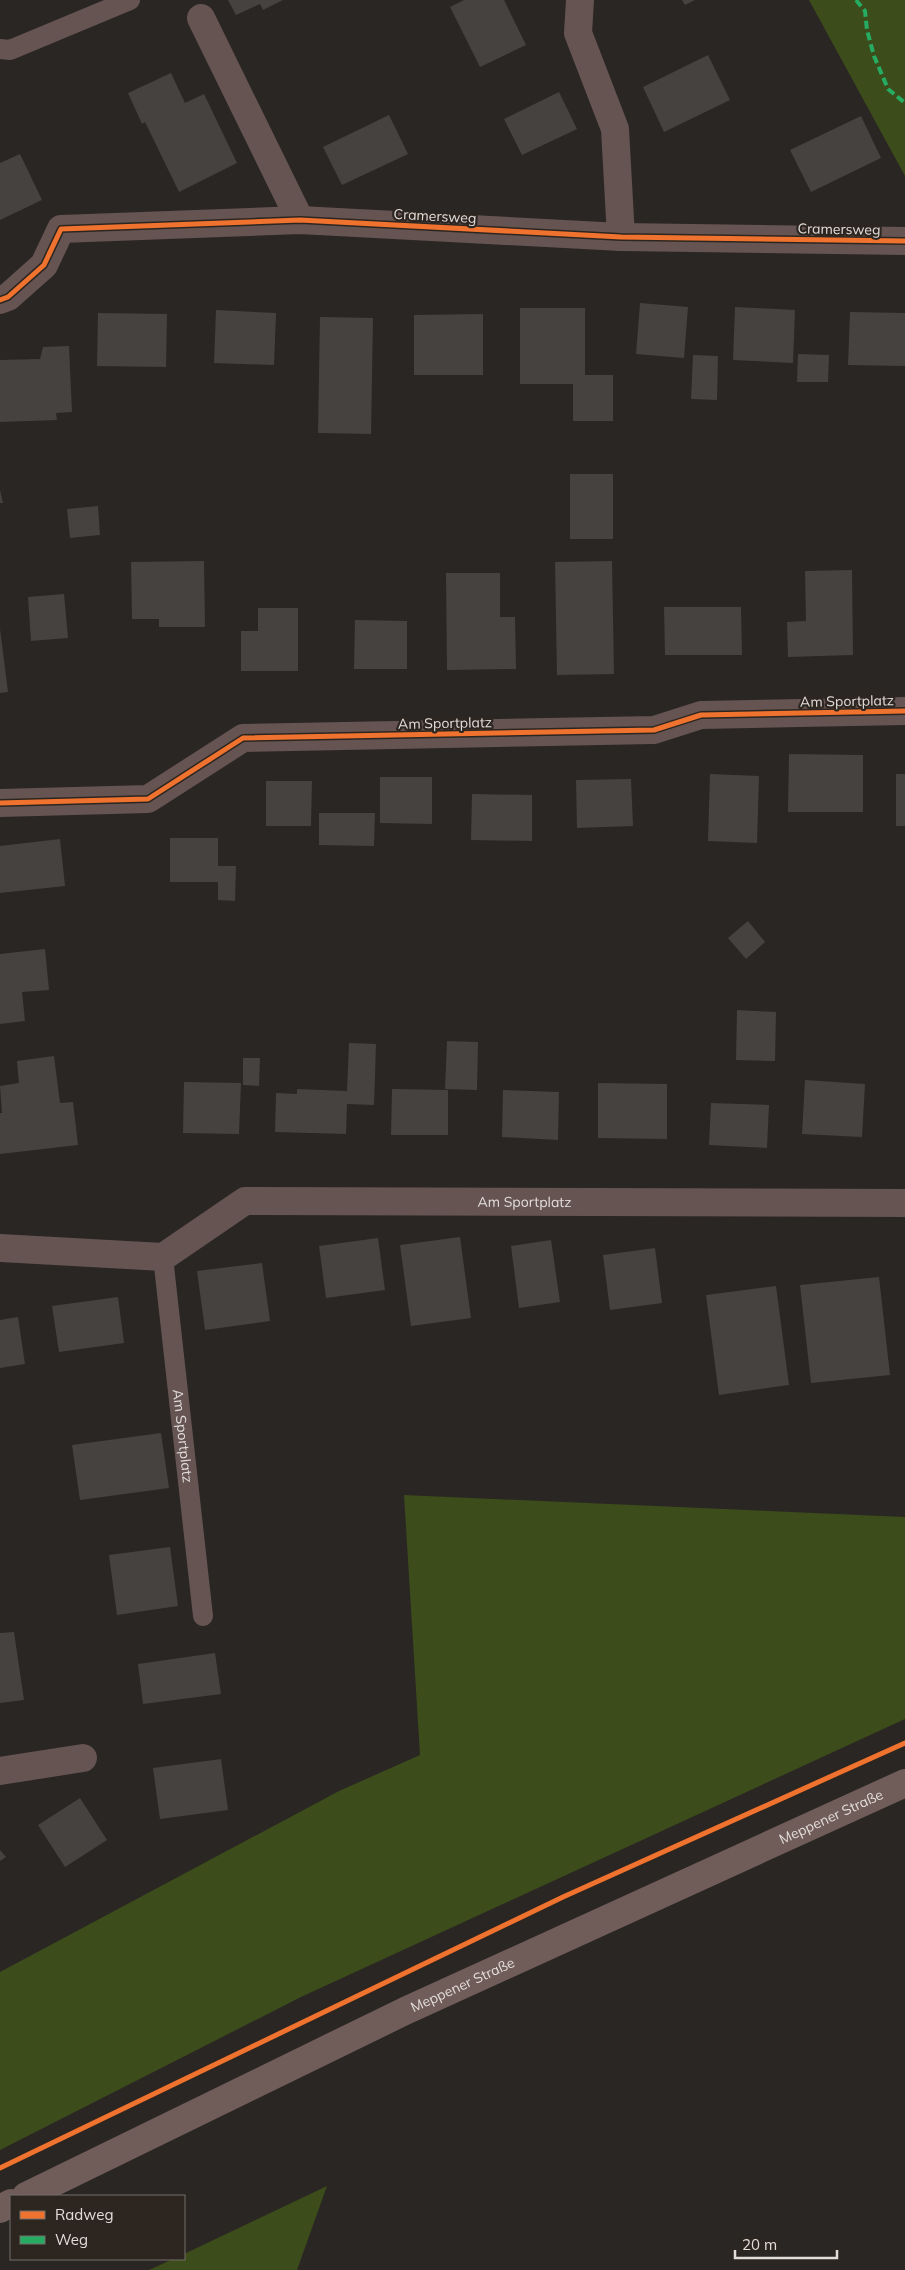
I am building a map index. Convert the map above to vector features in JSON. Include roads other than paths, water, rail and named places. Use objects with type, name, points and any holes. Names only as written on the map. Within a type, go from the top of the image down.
[{"type":"main road","name":"Meppener Straße","points":[[28,2195],[405,2011],[905,1783]]},
{"type":"street","points":[[580,0],[578,33],[615,129],[620,237]]},
{"type":"street","points":[[201,18],[300,220]]},
{"type":"street","name":"Cramersweg","points":[[0,300],[8,297],[44,265],[61,228],[300,220],[620,237],[905,241]]},
{"type":"street","name":"Am Sportplatz","points":[[0,803],[148,799],[243,738],[654,730],[700,715],[905,711]]},
{"type":"street","name":"Am Sportplatz","points":[[163,1257],[245,1201],[905,1203]]},
{"type":"street","points":[[0,1248],[163,1257]]},
{"type":"street","points":[[0,1771],[83,1758]]},
{"type":"lane","points":[[0,49],[10,50],[130,0]]},
{"type":"lane","name":"Am Sportplatz","points":[[163,1257],[203,1616]]}]
